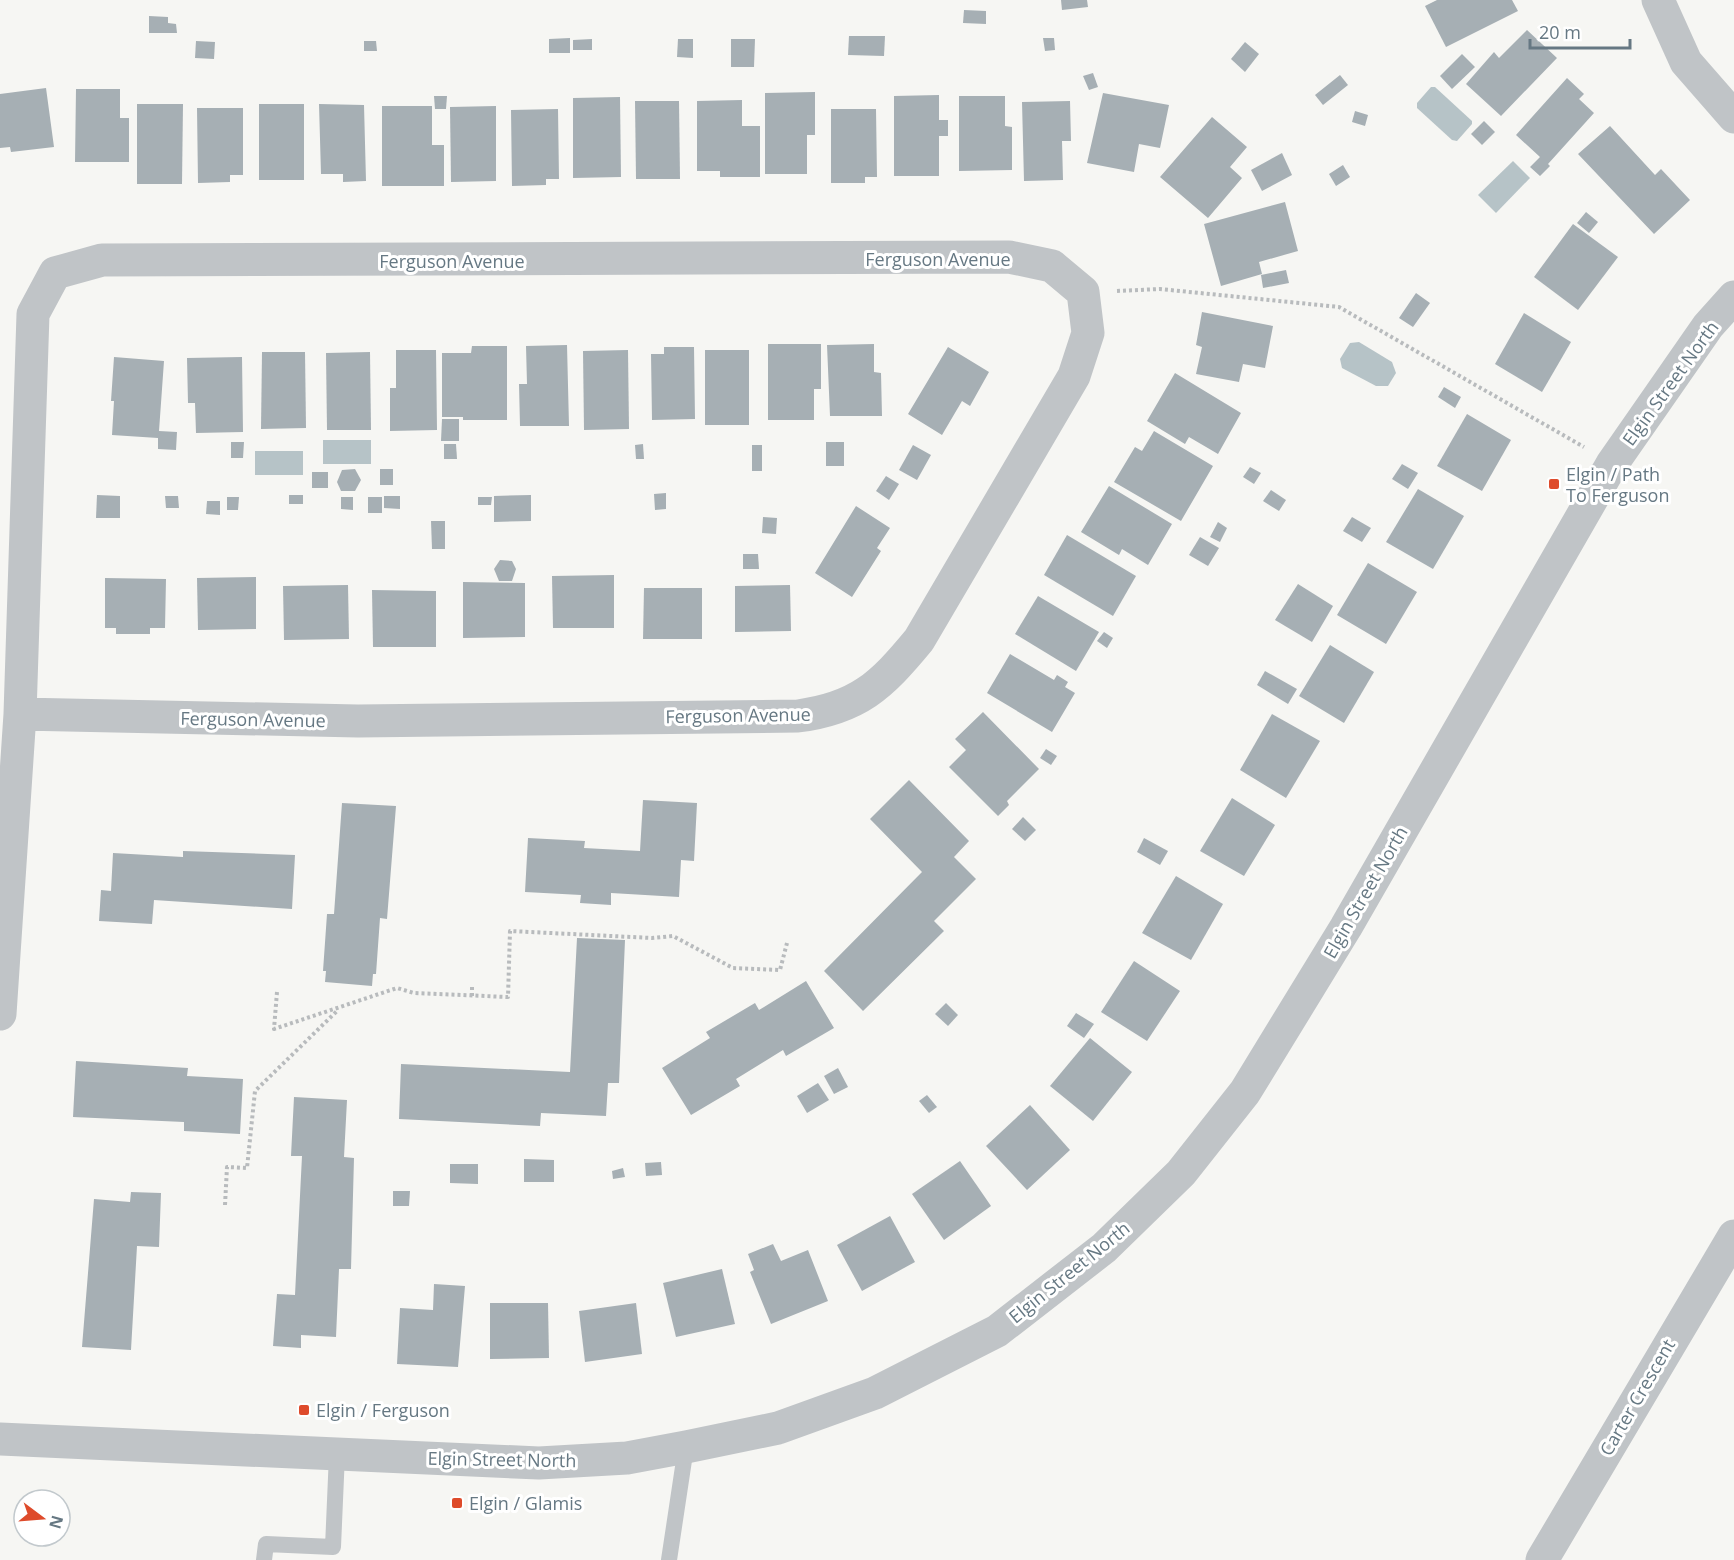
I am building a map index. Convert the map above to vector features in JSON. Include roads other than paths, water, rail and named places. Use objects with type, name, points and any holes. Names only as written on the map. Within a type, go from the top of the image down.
[{"type":"street","points":[[1658,0],[1686,62],[1734,117]]},
{"type":"street","name":"Ferguson Avenue","points":[[0,1014],[20,714],[33,314],[56,273],[102,260],[1009,257],[1052,266],[1083,292],[1088,333],[1074,376],[919,640],[888,677],[854,700],[826,712],[798,716],[358,721],[20,714]]},
{"type":"street","name":"Elgin Street North","points":[[0,1439],[539,1463],[627,1458],[778,1428],[875,1393],[998,1331],[1104,1248],[1181,1173],[1245,1092],[1346,927],[1612,464],[1708,326],[1734,297]]},
{"type":"street","name":"Carter Crescent","points":[[1542,1560],[1734,1236]]},
{"type":"lane","points":[[669,1560],[686,1448]]},
{"type":"lane","points":[[264,1560],[266,1544],[333,1546],[337,1454]]},
{"type":"place","name":"Elgin / Path To Ferguson","points":[[1554,484]]},
{"type":"place","name":"Elgin / Ferguson","points":[[304,1410]]},
{"type":"place","name":"Elgin / Glamis","points":[[457,1503]]}]
